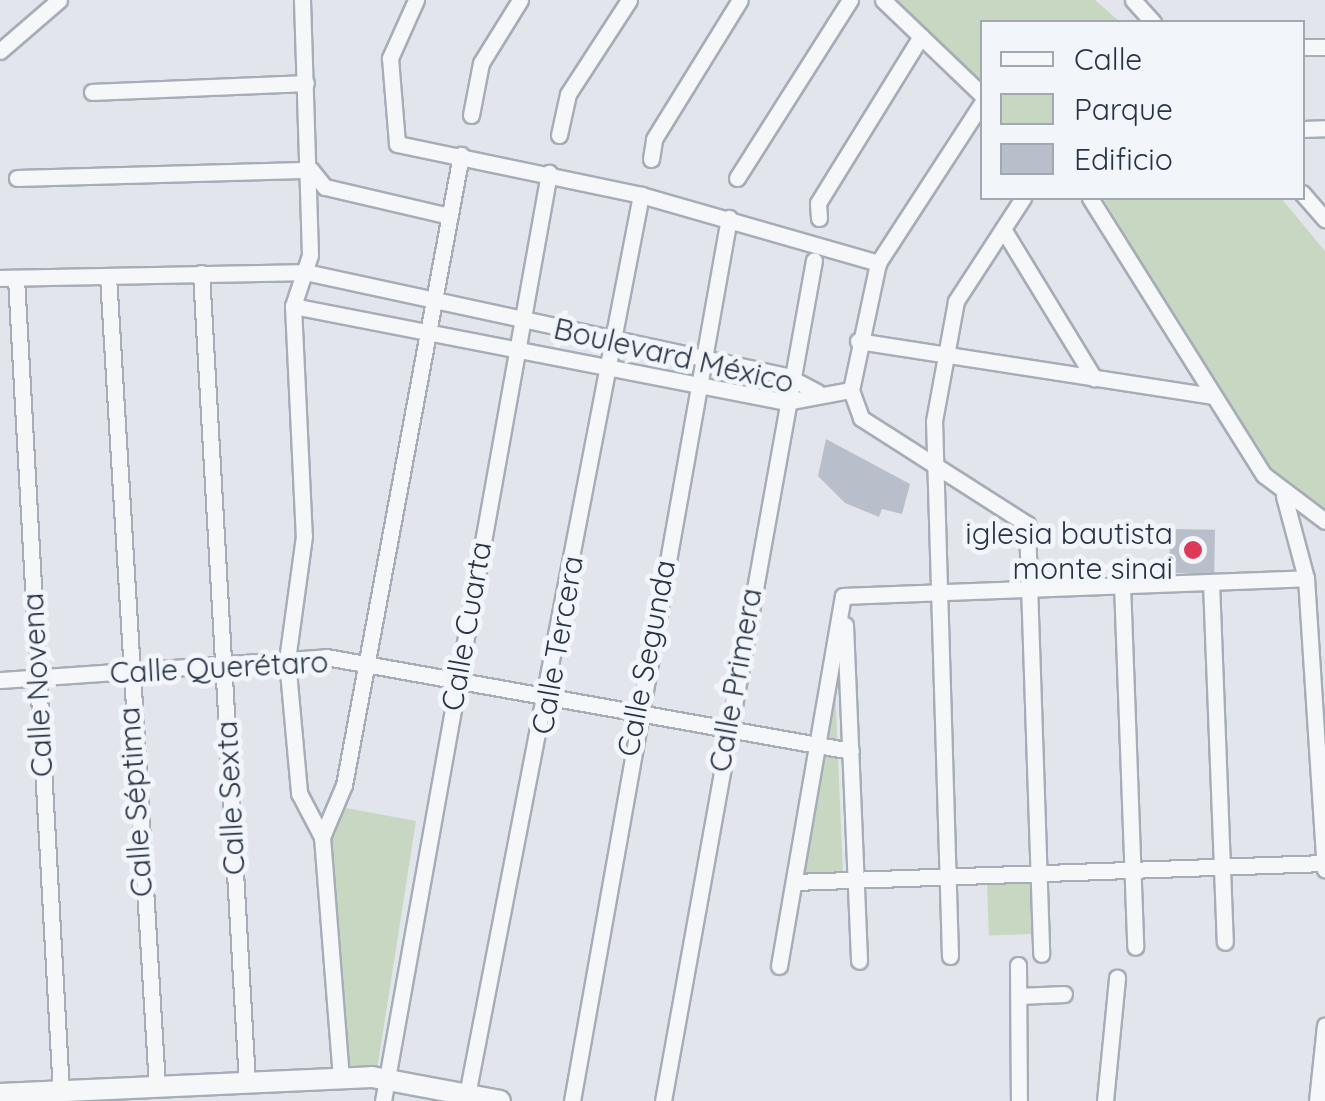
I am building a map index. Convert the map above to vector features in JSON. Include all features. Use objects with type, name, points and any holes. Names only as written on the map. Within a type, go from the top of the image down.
[{"type":"street","points":[[0,52],[59,0]]},
{"type":"street","points":[[302,0],[311,170],[305,272],[292,306],[304,536],[287,660],[299,793],[322,837],[341,1079]]},
{"type":"street","points":[[392,0],[412,6],[390,58],[397,144],[549,172],[729,218],[878,262]]},
{"type":"street","points":[[471,115],[481,63],[520,0]]},
{"type":"street","points":[[559,135],[568,94],[629,0]]},
{"type":"street","points":[[651,159],[654,139],[740,0]]},
{"type":"street","points":[[737,178],[850,0]]},
{"type":"street","points":[[883,0],[980,93]]},
{"type":"street","points":[[1134,0],[1151,20]]},
{"type":"street","points":[[819,218],[818,203],[921,36]]},
{"type":"street","points":[[92,92],[306,82]]},
{"type":"street","points":[[980,106],[878,262],[858,342],[851,390],[861,418],[1027,524],[1041,954]]},
{"type":"street","points":[[322,837],[344,785],[461,155]]},
{"type":"street","points":[[17,178],[311,170]]},
{"type":"street","points":[[311,170],[325,186],[450,216]]},
{"type":"street","name":"Calle Cuarta","points":[[383,1101],[382,1079],[549,172]]},
{"type":"street","name":"Calle Tercera","points":[[468,1095],[549,697],[641,195]]},
{"type":"street","points":[[1305,196],[1323,214]]},
{"type":"street","points":[[950,956],[936,592],[938,464],[934,421],[956,301],[1022,200]]},
{"type":"street","points":[[794,882],[1323,866],[1306,578],[1284,496],[1213,396],[1091,200]]},
{"type":"street","name":"Calle Segunda","points":[[572,1101],[634,712],[729,218]]},
{"type":"street","points":[[1003,229],[1094,378]]},
{"type":"street","name":"Calle Primera","points":[[662,1101],[789,378],[814,260]]},
{"type":"street","name":"Boulevard México","points":[[8,278],[305,272],[434,296],[789,378],[817,392]]},
{"type":"street","name":"Calle Sexta","points":[[202,274],[247,1083]]},
{"type":"street","name":"Calle Séptima","points":[[108,276],[126,671],[156,1087]]},
{"type":"street","name":"Calle Novena","points":[[8,278],[61,1092]]},
{"type":"street","name":"Boulevard México","points":[[292,306],[786,402],[817,392]]},
{"type":"street","points":[[858,342],[1213,396]]},
{"type":"street","points":[[817,392],[851,390]]},
{"type":"street","points":[[1284,496],[1325,521]]},
{"type":"street","points":[[844,596],[1306,578]]},
{"type":"street","points":[[1211,582],[1225,942]]},
{"type":"street","points":[[1122,584],[1135,947]]},
{"type":"street","points":[[779,966],[844,596]]},
{"type":"street","points":[[844,596],[859,961]]},
{"type":"street","name":"Calle Querétaro","points":[[0,680],[287,660],[366,664],[850,751]]},
{"type":"street","points":[[1018,965],[1020,1101]]},
{"type":"street","points":[[1105,1101],[1117,978]]},
{"type":"street","points":[[1019,996],[1064,994]]},
{"type":"street","points":[[1317,1101],[1325,1025]]},
{"type":"street","points":[[0,1094],[122,1095],[156,1087],[382,1079],[498,1101]]},
{"type":"green space","points":[[888,0],[1095,0],[1118,20],[980,20],[980,83]]},
{"type":"green space","points":[[1104,200],[1283,200],[1325,251],[1325,512],[1262,464]]},
{"type":"green space","points":[[834,662],[843,874],[801,875]]},
{"type":"green space","points":[[346,808],[416,821],[377,1070],[343,1069],[328,836]]},
{"type":"green space","points":[[1031,882],[1033,934],[989,936],[987,884]]},
{"type":"building","points":[[826,439],[910,484],[902,514],[882,509],[879,517],[845,503],[818,476]]},
{"type":"building","name":"iglesia bautista monte sinai","points":[[1170,529],[1215,530],[1214,574],[1169,573]]},
{"type":"place","name":"iglesia bautista monte sinai","points":[[1193,550]]}]
